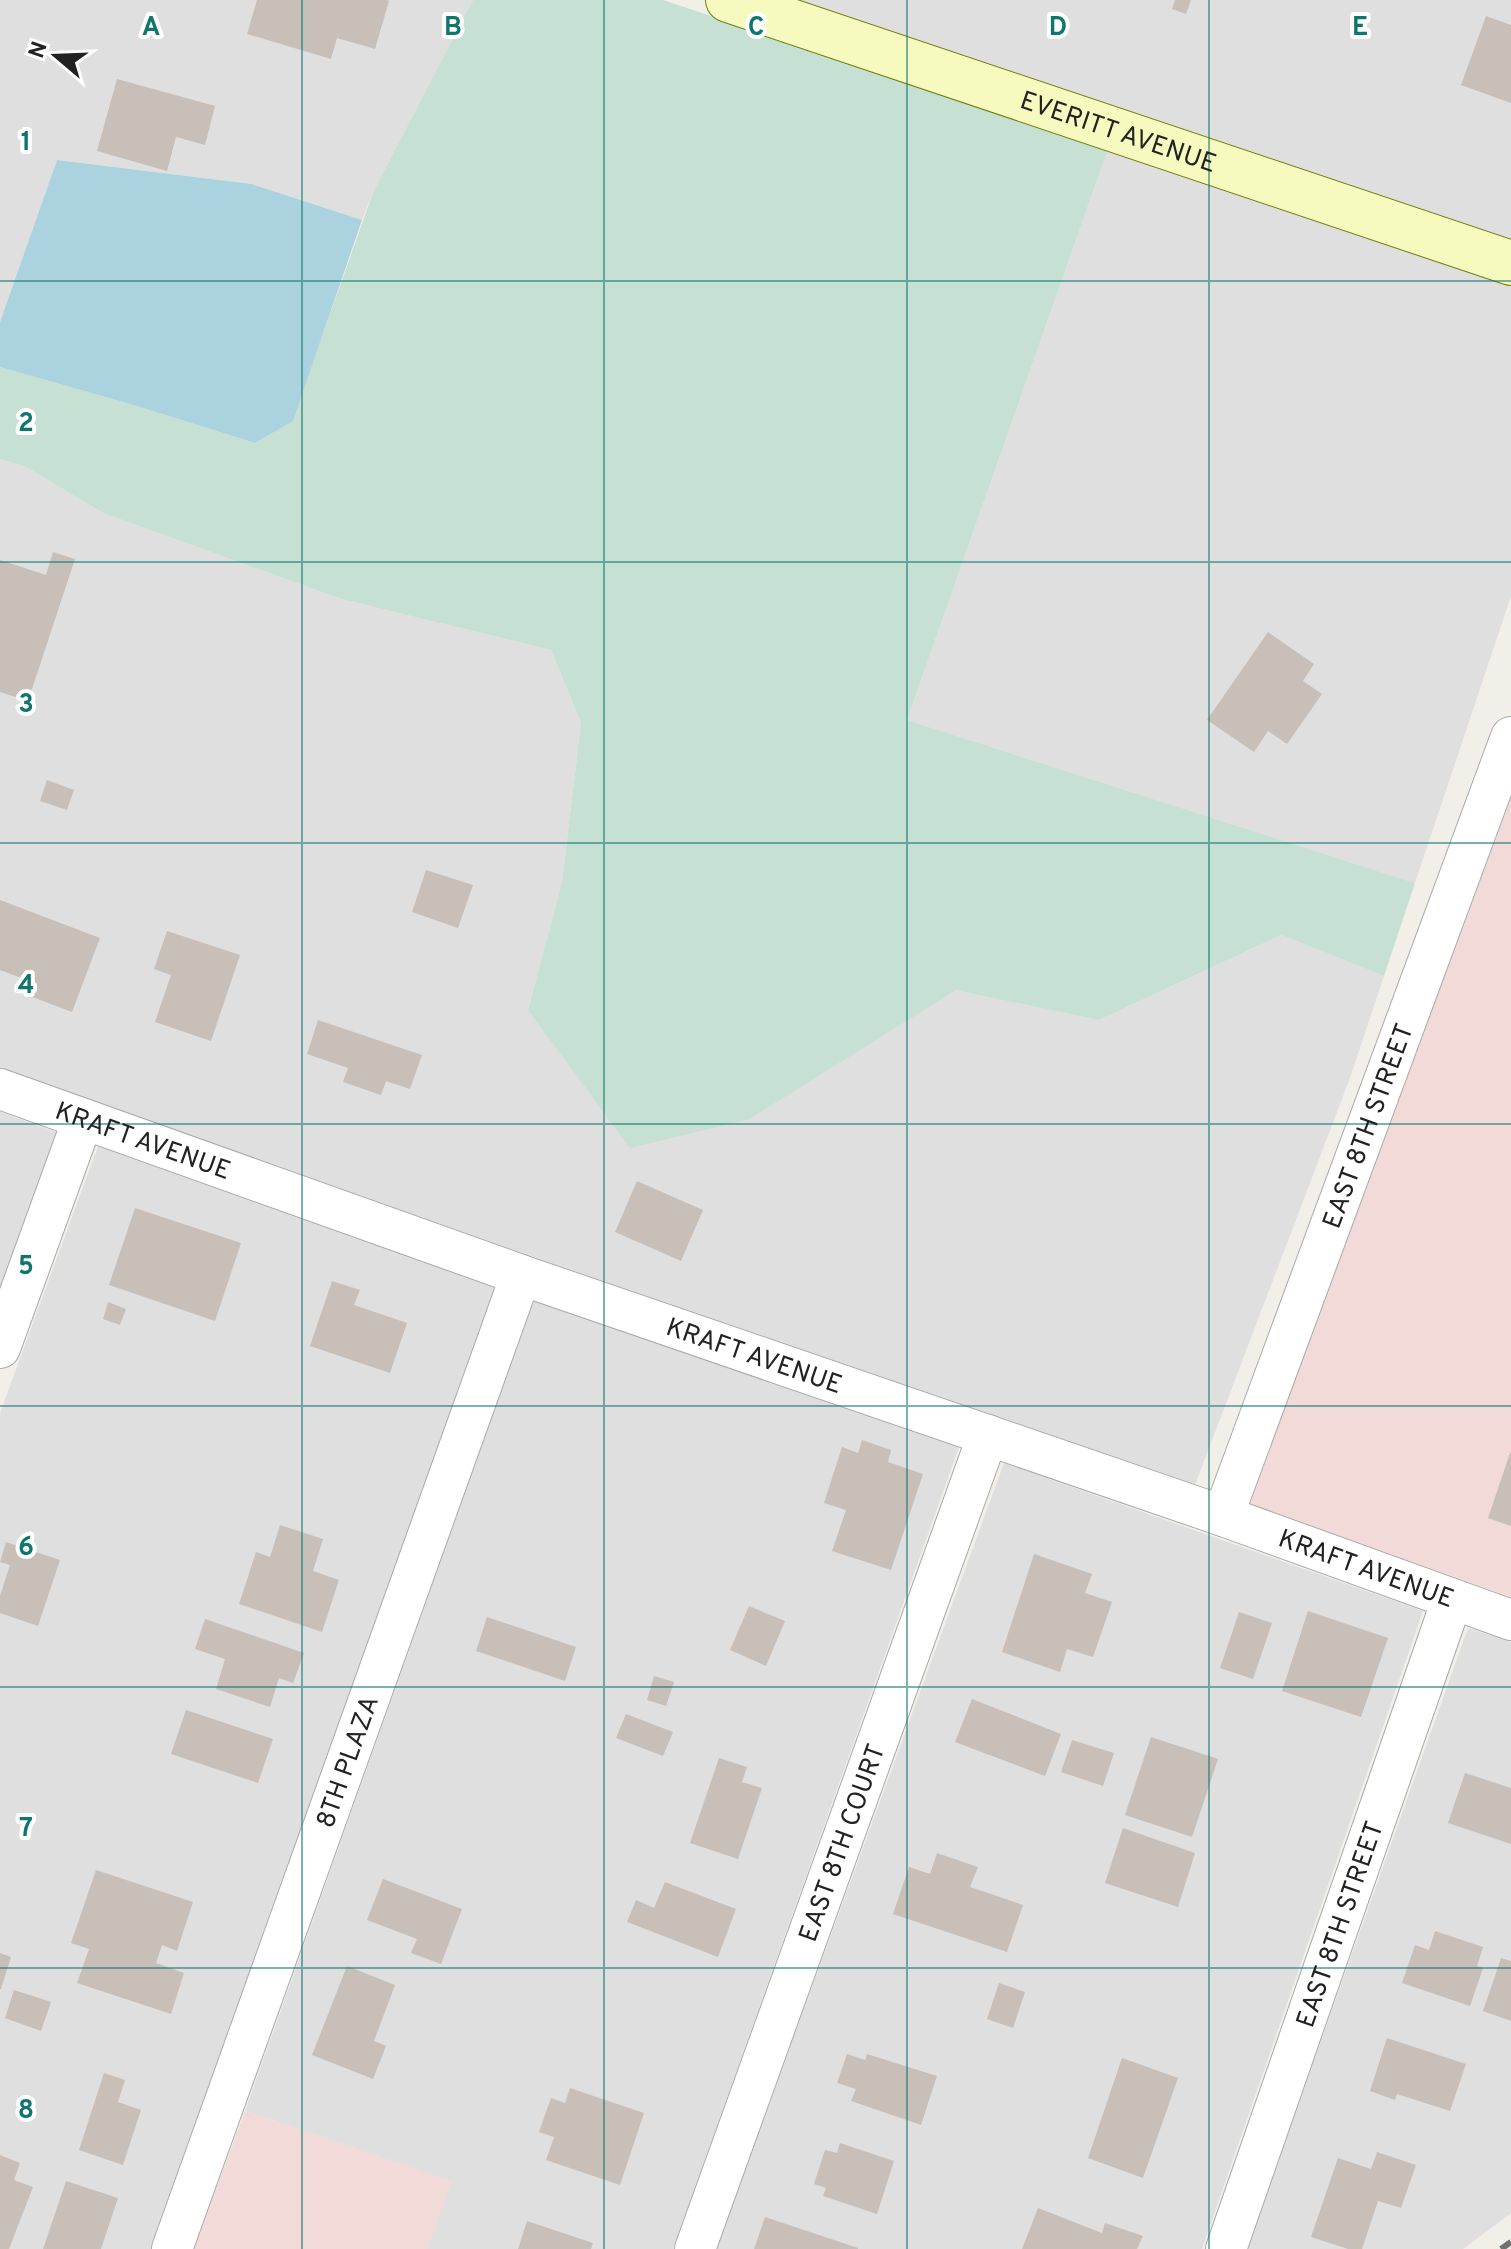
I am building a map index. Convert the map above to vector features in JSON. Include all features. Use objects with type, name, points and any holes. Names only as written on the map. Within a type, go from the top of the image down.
[{"type":"street","name":"EVERITT AVENUE","points":[[728,0],[1511,263]]},
{"type":"street","name":"EAST 8TH STREET","points":[[1223,1516],[1511,737]]},
{"type":"street","name":"KRAFT AVENUE","points":[[0,1089],[521,1275],[1223,1516],[1511,1620]]},
{"type":"street","points":[[0,1348],[83,1119]]},
{"type":"street","name":"8TH PLAZA","points":[[172,2249],[521,1275]]},
{"type":"street","name":"EAST 8TH COURT","points":[[695,2249],[988,1435]]},
{"type":"street","name":"EAST 8TH STREET","points":[[1226,2249],[1452,1600]]},
{"type":"shaded area","points":[[0,0],[473,0],[374,190],[362,220],[252,184],[57,160],[0,322]]},
{"type":"shaded area","points":[[794,0],[1511,0],[1511,240]]},
{"type":"shaded area","points":[[1108,149],[1511,283],[1511,596],[1415,883],[907,720]]},
{"type":"shaded area","points":[[0,459],[26,467],[103,513],[341,599],[551,650],[581,723],[562,882],[528,1010],[750,1119],[956,989],[1099,1020],[1281,935],[1384,976],[1350,1078],[1195,1485],[528,1255],[0,1068]]},
{"type":"shaded area","points":[[1511,746],[1511,1597],[1240,1501]]},
{"type":"shaded area","points":[[0,1112],[61,1134],[0,1302]]},
{"type":"shaded area","points":[[98,1146],[500,1285],[152,2249],[0,2249],[0,1413]]},
{"type":"shaded area","points":[[535,1296],[959,1447],[673,2249],[427,2249],[451,2181],[245,2111]]},
{"type":"shaded area","points":[[1004,1463],[1423,1611],[1202,2249],[716,2249]]},
{"type":"shaded area","points":[[1468,1628],[1511,1642],[1511,2213],[1463,2249],[1247,2249]]},
{"type":"shaded area","points":[[245,2111],[452,2181],[427,2249],[194,2249]]},
{"type":"green space","points":[[473,0],[663,0],[1108,149],[907,720],[1415,883],[1384,976],[1281,935],[1099,1020],[956,990],[750,1119],[630,1148],[528,1010],[562,882],[581,723],[551,650],[341,599],[103,513],[26,467],[0,459],[0,367],[255,443],[292,421],[374,190]]},
{"type":"water","points":[[57,160],[252,184],[362,220],[293,421],[255,443],[0,367],[0,322]]},
{"type":"building","points":[[257,0],[389,1],[375,49],[337,38],[331,59],[247,34]]},
{"type":"building","points":[[1175,0],[1191,0],[1186,14],[1172,9]]},
{"type":"building","points":[[1486,16],[1511,25],[1511,103],[1461,85]]},
{"type":"building","points":[[117,79],[215,106],[205,145],[176,137],[167,171],[97,151]]},
{"type":"building","points":[[53,552],[75,559],[28,701],[0,692],[0,560],[46,575]]},
{"type":"building","points":[[1268,632],[1314,664],[1303,681],[1322,694],[1287,744],[1268,731],[1254,752],[1207,720]]},
{"type":"building","points":[[47,780],[74,790],[67,810],[40,801]]},
{"type":"building","points":[[426,870],[473,885],[458,928],[412,912]]},
{"type":"building","points":[[0,900],[100,938],[72,1012],[27,995],[32,982],[0,970]]},
{"type":"building","points":[[167,931],[240,955],[211,1041],[155,1022],[171,975],[154,969]]},
{"type":"building","points":[[318,1020],[422,1055],[410,1089],[386,1081],[381,1095],[343,1082],[348,1068],[307,1054]]},
{"type":"building","points":[[637,1181],[703,1210],[681,1261],[615,1232]]},
{"type":"building","points":[[135,1208],[241,1243],[215,1321],[109,1285]]},
{"type":"building","points":[[332,1281],[360,1290],[354,1305],[407,1323],[390,1373],[310,1346]]},
{"type":"building","points":[[108,1302],[126,1309],[120,1325],[103,1319]]},
{"type":"building","points":[[862,1440],[891,1450],[888,1462],[923,1474],[891,1570],[832,1551],[846,1510],[824,1503],[842,1447],[858,1453]]},
{"type":"building","points":[[1511,1453],[1511,1526],[1488,1518]]},
{"type":"building","points":[[280,1525],[323,1539],[313,1571],[339,1580],[322,1632],[239,1604],[256,1552],[270,1557]]},
{"type":"building","points":[[6,1542],[60,1560],[38,1626],[0,1613],[0,1596],[10,1565],[0,1562]]},
{"type":"building","points":[[1034,1554],[1092,1574],[1085,1593],[1112,1602],[1093,1657],[1067,1649],[1060,1672],[1002,1652]]},
{"type":"building","points":[[749,1606],[785,1621],[766,1666],[730,1650]]},
{"type":"building","points":[[1308,1611],[1388,1638],[1361,1717],[1282,1691]]},
{"type":"building","points":[[1239,1612],[1272,1623],[1253,1679],[1220,1668]]},
{"type":"building","points":[[487,1617],[576,1647],[565,1681],[476,1651]]},
{"type":"building","points":[[205,1619],[304,1653],[293,1683],[279,1678],[270,1707],[216,1689],[225,1659],[195,1649]]},
{"type":"building","points":[[654,1676],[674,1682],[666,1706],[647,1700]]},
{"type":"building","points":[[972,1699],[1061,1734],[1045,1776],[955,1742]]},
{"type":"building","points":[[186,1710],[273,1739],[258,1783],[171,1754]]},
{"type":"building","points":[[626,1714],[673,1732],[663,1756],[616,1738]]},
{"type":"building","points":[[1151,1737],[1218,1759],[1192,1837],[1125,1815]]},
{"type":"building","points":[[1072,1740],[1114,1753],[1103,1786],[1061,1772]]},
{"type":"building","points":[[719,1758],[747,1767],[742,1782],[762,1788],[738,1859],[690,1843]]},
{"type":"building","points":[[1465,1773],[1511,1788],[1511,1844],[1448,1823]]},
{"type":"building","points":[[1123,1828],[1195,1853],[1178,1907],[1105,1883]]},
{"type":"building","points":[[937,1853],[978,1867],[970,1887],[1023,1905],[1007,1952],[893,1914],[909,1867],[930,1874]]},
{"type":"building","points":[[96,1870],[193,1902],[177,1951],[162,1945],[156,1963],[184,1973],[171,2014],[77,1983],[89,1949],[71,1943]]},
{"type":"building","points":[[383,1879],[462,1909],[441,1964],[411,1953],[417,1939],[367,1920]]},
{"type":"building","points":[[665,1882],[736,1909],[718,1957],[627,1922],[636,1900],[654,1908]]},
{"type":"building","points":[[1435,1931],[1483,1947],[1477,1966],[1483,1968],[1470,2006],[1402,1983],[1415,1945],[1429,1950]]},
{"type":"building","points":[[0,1953],[11,1957],[1,1989],[0,1989]]},
{"type":"building","points":[[1501,1958],[1511,1961],[1511,2021],[1483,2011]]},
{"type":"building","points":[[347,1966],[395,1985],[374,2041],[386,2046],[373,2079],[312,2055]]},
{"type":"building","points":[[999,1983],[1025,1992],[1013,2028],[987,2019]]},
{"type":"building","points":[[14,1990],[51,2002],[41,2031],[5,2018]]},
{"type":"building","points":[[1387,2038],[1466,2064],[1450,2111],[1397,2094],[1395,2100],[1370,2091]]},
{"type":"building","points":[[847,2054],[865,2060],[867,2054],[937,2076],[921,2125],[851,2101],[856,2089],[837,2083]]},
{"type":"building","points":[[1122,2058],[1178,2078],[1143,2178],[1088,2158]]},
{"type":"building","points":[[104,2073],[125,2080],[118,2102],[141,2110],[123,2165],[79,2150]]},
{"type":"building","points":[[570,2088],[644,2113],[620,2185],[546,2160],[554,2137],[539,2132],[551,2098],[565,2103]]},
{"type":"building","points":[[840,2143],[894,2161],[877,2214],[823,2196],[826,2188],[814,2184],[825,2150],[837,2153]]},
{"type":"building","points":[[1377,2152],[1416,2165],[1401,2208],[1378,2201],[1362,2249],[1348,2249],[1311,2237],[1338,2158],[1371,2169]]},
{"type":"building","points":[[0,2155],[20,2163],[14,2180],[33,2187],[9,2249],[0,2249]]},
{"type":"building","points":[[66,2181],[118,2198],[101,2249],[43,2249]]},
{"type":"building","points":[[1038,2208],[1102,2233],[1105,2223],[1143,2236],[1137,2249],[1022,2249]]},
{"type":"building","points":[[765,2217],[858,2248],[858,2249],[754,2249]]},
{"type":"building","points":[[527,2221],[593,2243],[591,2249],[518,2249]]},
{"type":"railway","points":[[1501,2249],[1511,2242]]}]
